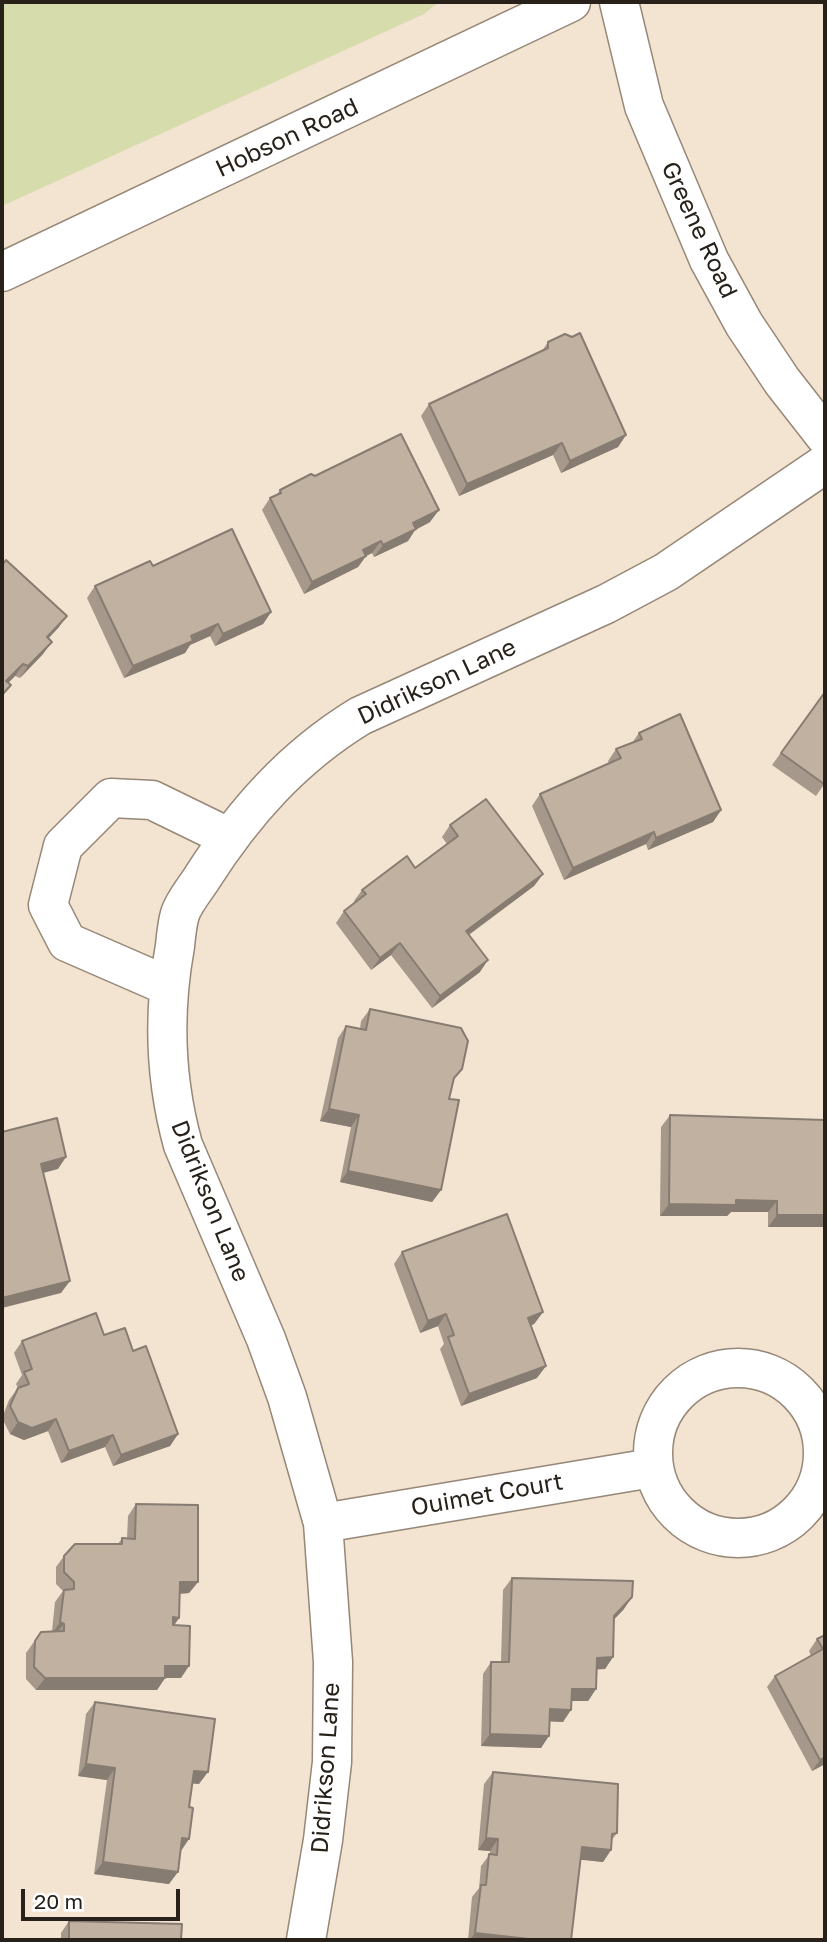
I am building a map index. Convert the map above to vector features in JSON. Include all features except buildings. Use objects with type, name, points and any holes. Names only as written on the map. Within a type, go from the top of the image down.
[{"type":"street","name":"Hobson Road","points":[[2,272],[571,2]]},
{"type":"street","name":"Greene Road","points":[[618,2],[644,106],[709,260],[744,324],[782,381],[825,436]]},
{"type":"street","name":"Didrikson Lane","points":[[306,1940],[323,1840],[331,1762],[333,1662],[323,1523],[287,1397],[266,1339],[183,1145],[175,1116],[169,1076],[167,986],[180,913],[228,837],[291,766],[327,736],[360,716],[618,598],[666,572],[825,464]]},
{"type":"street","points":[[167,986],[67,942],[48,905],[64,846],[111,798],[152,800],[228,837]]},
{"type":"street","points":[[739,1367],[772,1374],[801,1394],[817,1418],[824,1442],[823,1471],[810,1501],[789,1523],[757,1538],[724,1539],[685,1523],[663,1497],[652,1468],[655,1429],[674,1396],[705,1373],[739,1367]]},
{"type":"street","name":"Ouimet Court","points":[[323,1523],[652,1468]]},
{"type":"green space","points":[[2,2],[439,2],[424,14],[2,206]]}]
